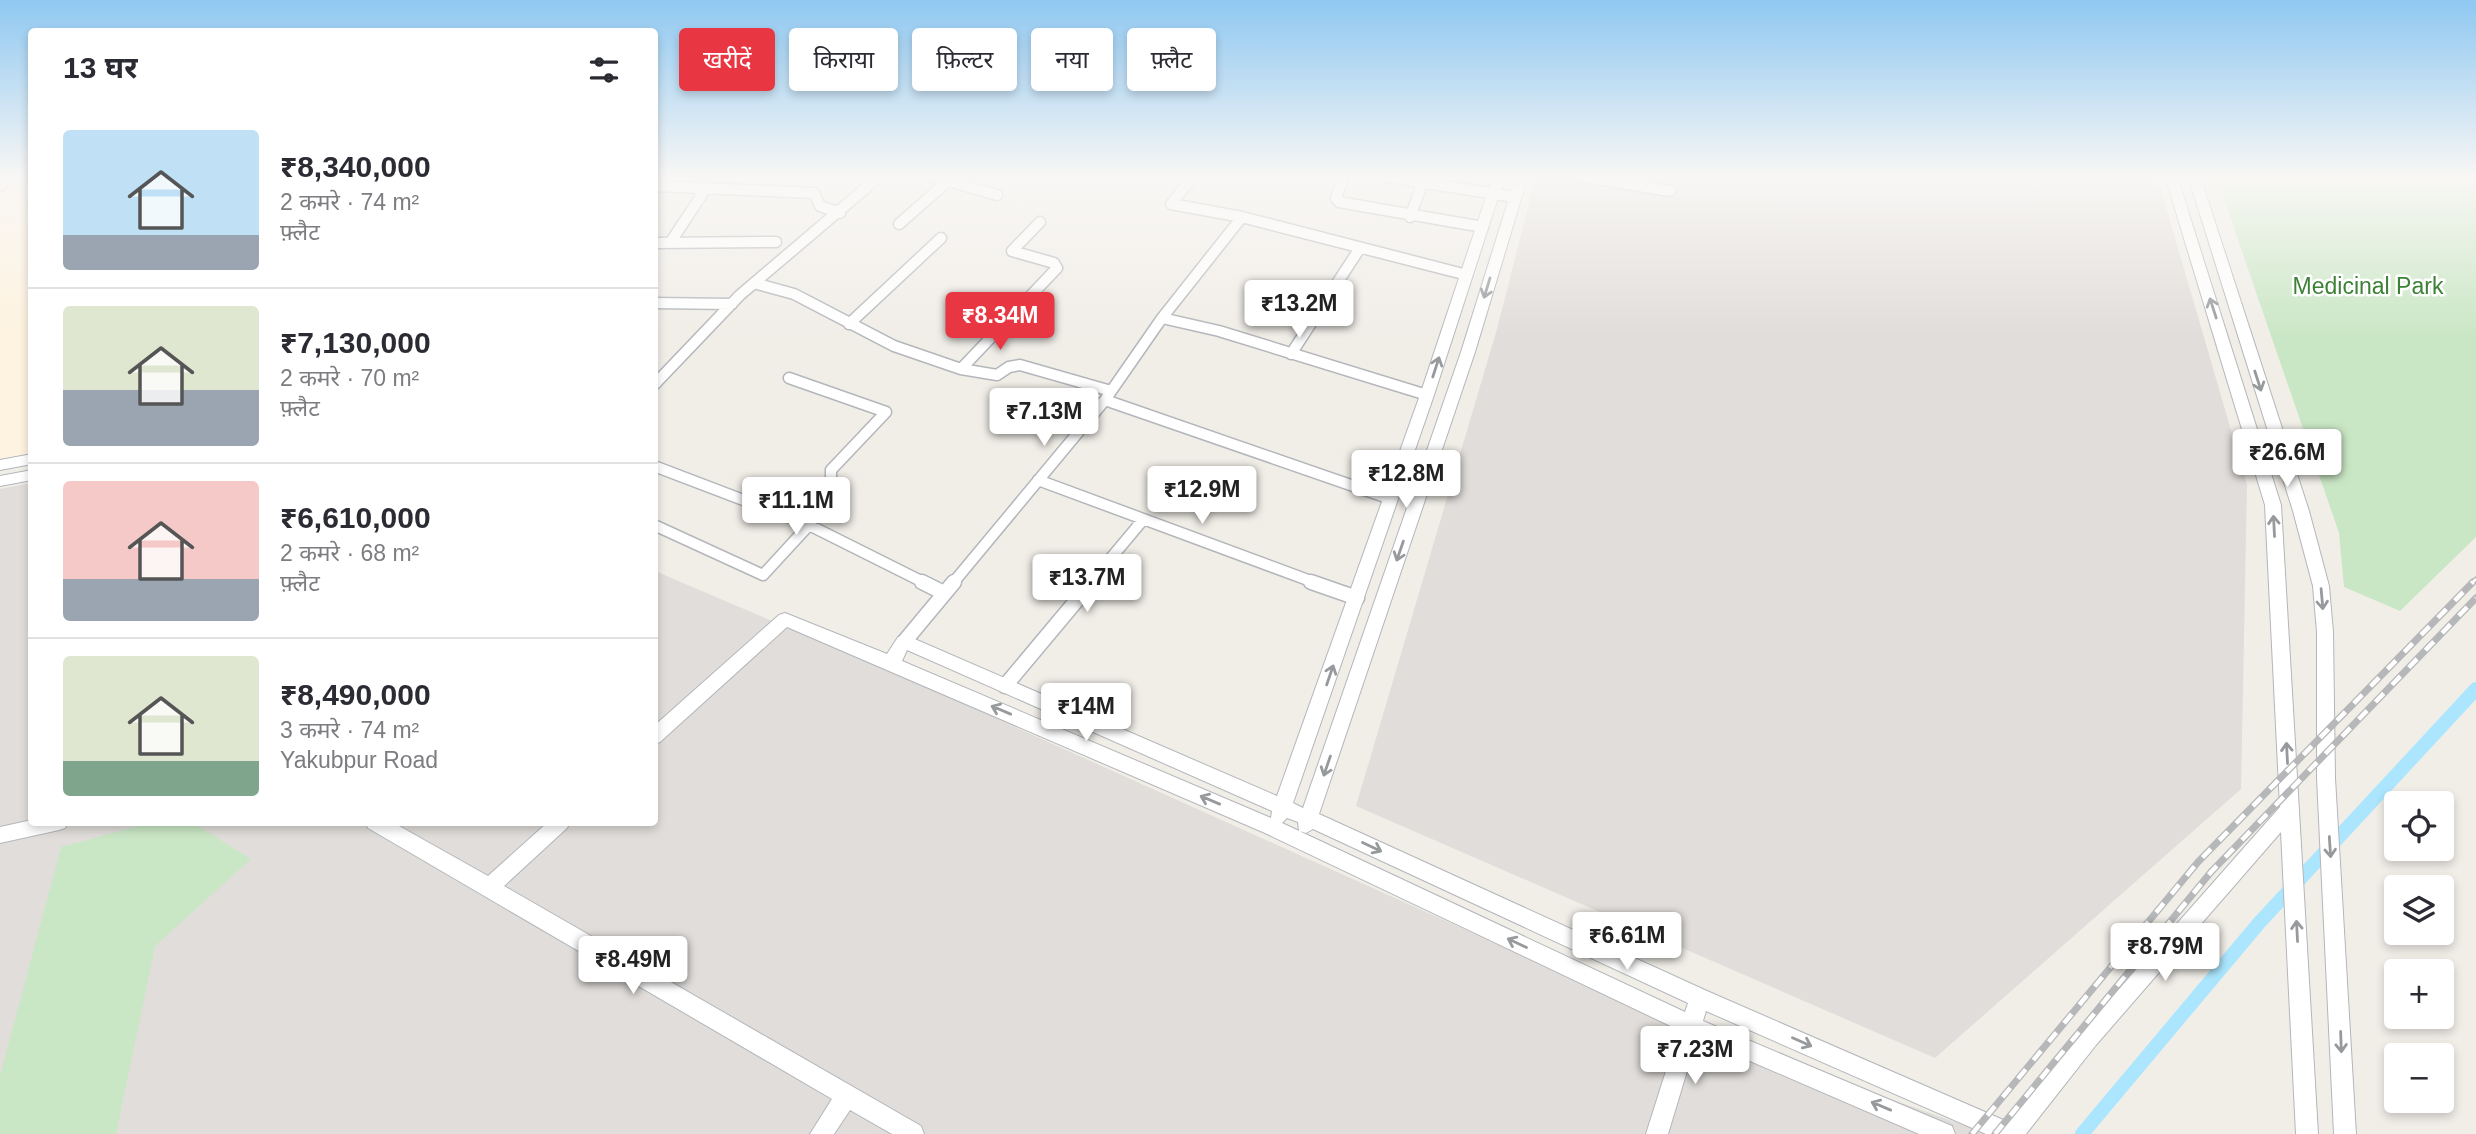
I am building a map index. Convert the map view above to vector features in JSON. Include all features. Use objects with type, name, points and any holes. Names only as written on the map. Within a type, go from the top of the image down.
[{"type":"street","points":[[670,243],[679,229]]},
{"type":"street","points":[[658,381],[754,283],[820,229]]},
{"type":"street","points":[[961,369],[1057,268],[1054,263],[1012,251],[1033,229]]},
{"type":"street","points":[[893,664],[894,656],[904,642],[1108,395],[1162,318],[1233,229]]},
{"type":"street","points":[[1287,229],[1467,275]]},
{"type":"street","points":[[1272,827],[1284,809],[1482,229]]},
{"type":"street","points":[[1297,840],[1310,819],[1468,352],[1505,229]]},
{"type":"street","points":[[2187,229],[2273,505],[2307,1134]]},
{"type":"street","points":[[2210,229],[2301,511],[2321,586],[2325,632],[2326,778],[2345,1134]]},
{"type":"street","points":[[849,324],[941,238]]},
{"type":"street","points":[[658,243],[775,242]]},
{"type":"street","points":[[1291,354],[1360,248]]},
{"type":"street","points":[[754,283],[794,294],[879,341],[961,369],[997,375],[1009,367],[1020,365],[1391,499]]},
{"type":"street","points":[[658,303],[732,304]]},
{"type":"street","points":[[1162,318],[1427,395]]},
{"type":"street","points":[[658,526],[764,575],[809,525],[833,487],[829,477],[831,470],[886,412],[789,378]]},
{"type":"street","points":[[0,465],[28,460]]},
{"type":"street","points":[[658,468],[809,525],[944,593]]},
{"type":"street","points":[[0,481],[28,476]]},
{"type":"street","points":[[1038,480],[1142,521],[1357,598]]},
{"type":"street","points":[[1005,686],[1142,521]]},
{"type":"street","points":[[658,733],[785,619],[1272,827],[1692,1026],[1944,1134]]},
{"type":"street","points":[[904,642],[1310,819],[1700,998],[2012,1134],[2089,1038],[2290,815]]},
{"type":"street","points":[[0,835],[41,826]]},
{"type":"street","points":[[381,826],[913,1134]]},
{"type":"street","points":[[490,887],[557,826]]},
{"type":"street","points":[[1657,1134],[1700,998]]},
{"type":"street","points":[[821,1134],[847,1096]]},
{"type":"shaded area","points":[[0,229],[28,229],[28,455],[0,459]]},
{"type":"shaded area","points":[[1523,229],[2172,229],[2247,485],[2241,789],[1935,1058],[1356,806],[1497,329]]},
{"type":"shaded area","points":[[28,484],[28,826],[658,826],[658,572],[915,682],[1657,1016],[1989,1134],[0,1134],[0,489]]},
{"type":"green space","name":"Medicinal Park","points":[[2234,229],[2476,229],[2476,537],[2400,611],[2344,587],[2339,533]]},
{"type":"green space","points":[[138,826],[198,826],[251,859],[155,946],[116,1134],[0,1134],[0,1076],[61,847]]},
{"type":"waterway","points":[[2082,1134],[2259,923],[2476,689]]},
{"type":"railway","points":[[2473,582],[2476,579]]},
{"type":"railway","points":[[1972,1134],[2198,862],[2473,582]]},
{"type":"railway","points":[[1995,1134],[2211,872],[2476,598]]}]
